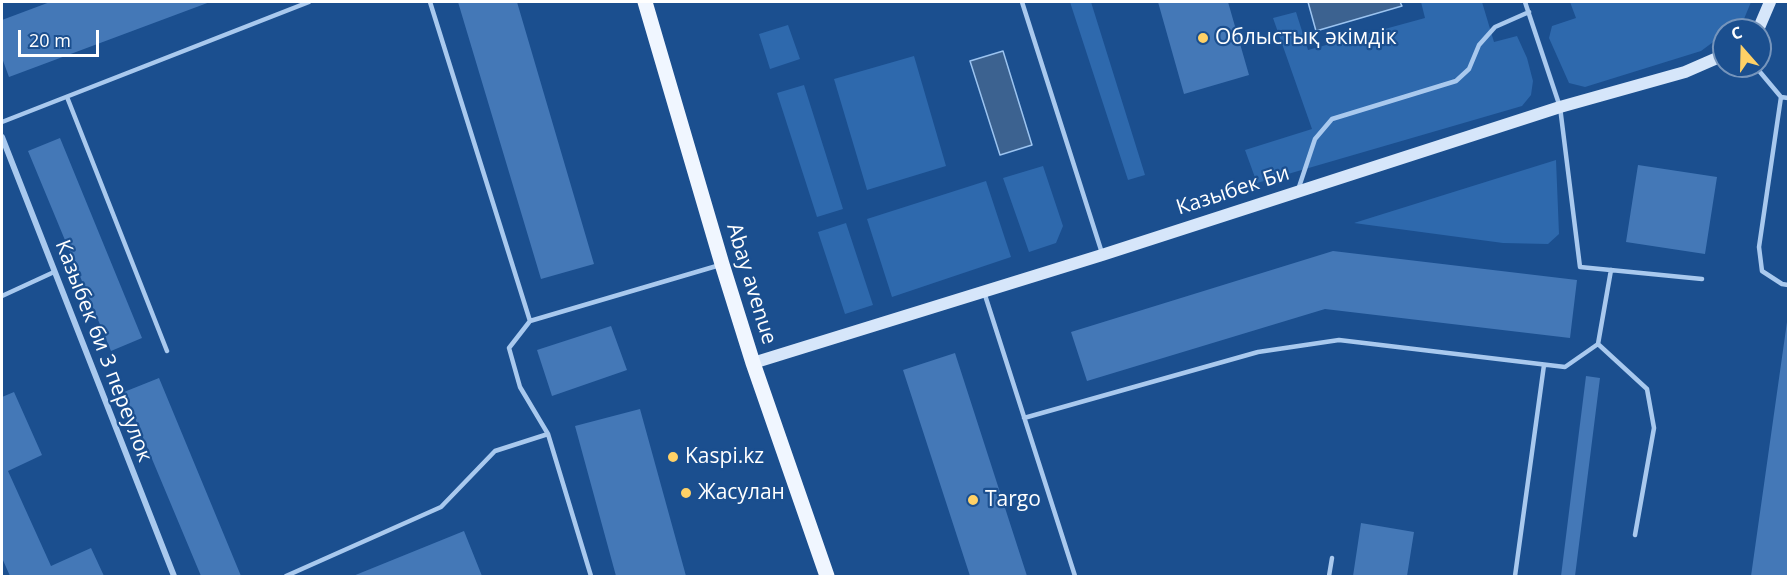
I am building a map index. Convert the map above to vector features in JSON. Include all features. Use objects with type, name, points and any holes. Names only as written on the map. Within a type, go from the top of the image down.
[{"type":"main road","name":"Abay avenue","points":[[645,2],[753,363],[826,576]]},
{"type":"street","points":[[1763,18],[1770,2]]},
{"type":"street","name":"Казыбек Би","points":[[753,363],[1102,255],[1560,106],[1685,72],[1712,60]]},
{"type":"street","name":"Казыбек би 3 переулок","points":[[2,138],[174,576]]},
{"type":"lane","points":[[2,122],[309,2]]},
{"type":"lane","points":[[430,2],[530,321]]},
{"type":"lane","points":[[1022,2],[1102,255]]},
{"type":"lane","points":[[1526,2],[1560,106],[1580,267],[1702,279]]},
{"type":"lane","points":[[1298,190],[1315,139],[1332,119],[1456,81],[1469,69],[1479,45],[1495,27],[1528,12]]},
{"type":"lane","points":[[1765,78],[1780,97],[1788,99]]},
{"type":"lane","points":[[67,97],[167,351]]},
{"type":"lane","points":[[1780,97],[1759,247],[1762,271],[1782,284],[1788,285]]},
{"type":"lane","points":[[591,576],[548,434],[520,387],[509,348],[530,321],[722,264]]},
{"type":"lane","points":[[1024,418],[1258,352],[1339,339],[1565,367],[1598,344],[1611,270]]},
{"type":"lane","points":[[2,296],[54,272]]},
{"type":"lane","points":[[984,292],[1075,576]]},
{"type":"lane","points":[[1598,344],[1647,388],[1654,428],[1635,535]]},
{"type":"lane","points":[[1515,576],[1544,365]]},
{"type":"lane","points":[[286,576],[441,507],[495,451],[548,434]]},
{"type":"lane","points":[[1329,576],[1332,558]]},
{"type":"shaded area","points":[[1070,2],[1091,2],[1145,175],[1128,180]]},
{"type":"shaded area","points":[[1308,2],[1400,2],[1402,6],[1316,31]]},
{"type":"shaded area","points":[[1421,2],[1482,2],[1494,42],[1517,36],[1527,58],[1533,81],[1531,95],[1522,106],[1257,183],[1245,150],[1312,129],[1273,18],[1296,12],[1308,50],[1425,18]]},
{"type":"shaded area","points":[[1570,2],[1751,2],[1744,18],[1712,18],[1712,43],[1701,51],[1585,87],[1569,83],[1549,38],[1552,26],[1576,18]]},
{"type":"shaded area","points":[[788,25],[800,59],[770,69],[759,34]]},
{"type":"shaded area","points":[[1003,51],[1032,145],[1000,155],[970,61]]},
{"type":"shaded area","points":[[914,56],[946,166],[867,190],[834,79]]},
{"type":"shaded area","points":[[804,85],[843,209],[817,217],[777,93]]},
{"type":"shaded area","points":[[1556,160],[1559,234],[1548,244],[1503,243],[1354,223]]},
{"type":"shaded area","points":[[1043,166],[1063,226],[1056,243],[1029,252],[1003,178]]},
{"type":"shaded area","points":[[986,181],[1011,257],[892,297],[867,219]]},
{"type":"shaded area","points":[[846,223],[873,305],[845,314],[818,232]]},
{"type":"building","points":[[50,2],[210,2],[9,77],[2,58],[2,20]]},
{"type":"building","points":[[458,2],[517,2],[594,264],[541,279]]},
{"type":"building","name":"Облыстық әкімдік","points":[[1158,2],[1228,2],[1249,75],[1184,94]]},
{"type":"building","points":[[60,138],[142,338],[111,351],[28,151]]},
{"type":"building","points":[[1638,165],[1717,177],[1705,254],[1626,242]]},
{"type":"building","points":[[1333,251],[1577,280],[1570,338],[1325,309],[1087,381],[1071,332]]},
{"type":"building","points":[[1787,322],[1788,576],[1751,576]]},
{"type":"building","points":[[611,326],[627,370],[552,396],[537,350]]},
{"type":"building","points":[[955,353],[1027,576],[970,576],[903,370]]},
{"type":"building","points":[[1586,376],[1600,378],[1575,576],[1561,576]]},
{"type":"building","points":[[159,378],[241,576],[201,576],[124,392]]},
{"type":"building","points":[[14,392],[42,455],[8,471],[51,566],[91,548],[104,576],[10,576],[2,558],[2,397]]},
{"type":"building","points":[[640,409],[686,576],[616,576],[575,426]]},
{"type":"building","points":[[1361,523],[1414,532],[1407,576],[1353,576]]},
{"type":"building","points":[[464,531],[482,576],[353,576]]},
{"type":"place","name":"Облыстық әкімдік","points":[[1203,38]]},
{"type":"place","name":"Kaspi.kz","points":[[673,457]]},
{"type":"place","name":"Жасулан","points":[[686,493]]},
{"type":"place","name":"Targo","points":[[973,500]]}]
